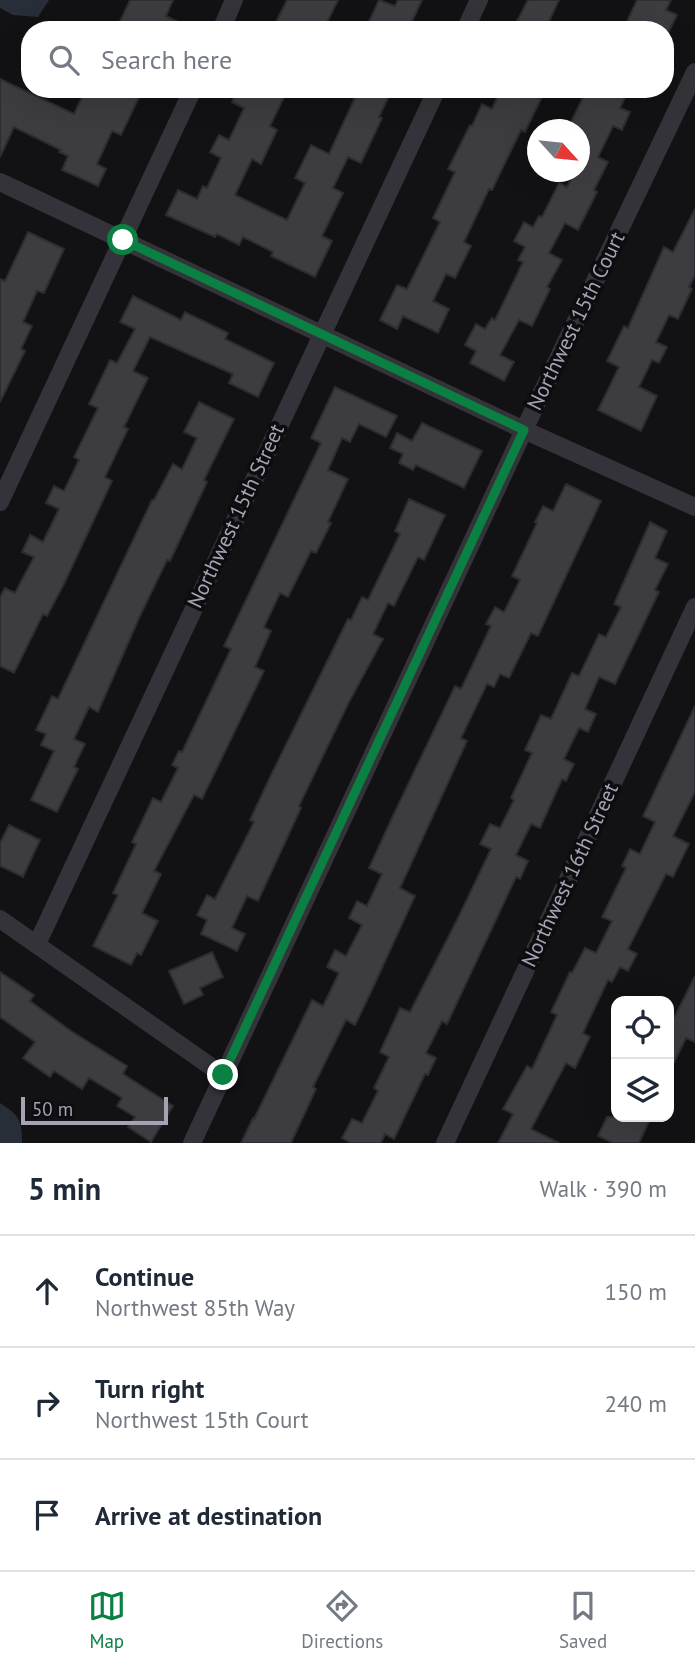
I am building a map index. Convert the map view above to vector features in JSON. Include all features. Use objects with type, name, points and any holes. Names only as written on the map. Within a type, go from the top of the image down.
[{"type":"street","points":[[224,21],[234,0]]},
{"type":"street","points":[[469,21],[479,0]]},
{"type":"street","name":"Northwest 15th Court","points":[[192,1143],[524,430],[695,72]]},
{"type":"street","points":[[0,502],[189,98]]},
{"type":"street","name":"Northwest 15th Street","points":[[37,944],[432,98]]},
{"type":"street","points":[[0,183],[524,430],[695,507]]},
{"type":"street","name":"Northwest 16th Street","points":[[444,1143],[695,607]]},
{"type":"street","points":[[0,919],[223,1075]]},
{"type":"shaded area","points":[[0,0],[49,0],[38,17],[13,15],[0,8]]},
{"type":"shaded area","points":[[0,1103],[18,1119],[22,1143],[0,1143]]},
{"type":"building","points":[[130,0],[173,0],[166,16],[176,21],[120,21]]},
{"type":"building","points":[[287,0],[338,0],[328,21],[276,21]]},
{"type":"building","points":[[379,0],[395,6],[398,0],[422,0],[412,21],[369,21]]},
{"type":"building","points":[[528,0],[559,0],[549,21],[517,21]]},
{"type":"building","points":[[637,0],[671,0],[666,10],[677,15],[674,21],[627,21]]},
{"type":"building","points":[[0,79],[21,89],[21,98],[40,98],[74,114],[82,98],[139,98],[121,135],[112,131],[97,164],[106,169],[98,186],[62,170],[68,156],[59,152],[61,150],[14,127],[0,157]]},
{"type":"building","points":[[234,98],[284,98],[270,126],[277,130],[261,164],[252,159],[235,195],[287,220],[305,183],[295,178],[311,145],[329,154],[355,98],[388,98],[379,117],[382,118],[361,163],[348,157],[333,188],[343,193],[322,236],[332,241],[315,277],[271,256],[273,252],[243,237],[239,245],[166,215],[178,190],[197,199],[203,186],[207,188],[221,158],[210,152],[219,135],[229,140],[244,108],[232,102]]},
{"type":"building","points":[[497,98],[541,99],[531,119],[527,119],[525,132],[521,130],[492,190],[489,189],[464,242],[471,246],[455,278],[446,274],[433,301],[449,309],[438,333],[403,316],[397,329],[380,320],[397,285],[407,289],[440,222],[433,218],[455,172],[448,169],[482,104],[492,109]]},
{"type":"building","points":[[583,98],[625,98],[620,108],[630,112],[622,130],[613,126],[598,157],[608,162],[594,190],[597,192],[578,230],[565,223],[549,253],[562,260],[547,287],[550,289],[532,326],[519,320],[500,355],[514,362],[504,381],[470,363],[476,351],[465,345],[476,324],[485,329],[492,318],[495,320],[523,262],[518,260],[525,247],[514,241],[524,222],[533,227],[539,216],[542,217],[559,183],[567,187],[570,182],[590,182],[590,119],[572,119]]},
{"type":"building","points":[[695,209],[695,275],[689,287],[692,289],[678,319],[669,315],[656,342],[667,347],[659,363],[652,360],[639,387],[657,396],[641,431],[598,410],[619,367],[607,361],[624,326],[628,328],[664,247],[673,252]]},
{"type":"building","points":[[28,232],[64,249],[44,293],[37,291],[23,322],[32,326],[21,349],[25,351],[0,402],[0,279],[5,281]]},
{"type":"building","points":[[133,296],[181,320],[185,312],[228,333],[225,339],[274,363],[258,397],[229,383],[233,374],[150,337],[133,371],[148,378],[124,427],[128,429],[105,477],[112,481],[64,584],[47,616],[43,614],[14,673],[0,666],[0,597],[5,588],[15,593],[34,557],[22,552],[30,535],[43,542],[59,509],[46,503],[54,486],[64,491],[79,460],[74,457],[98,408],[89,404],[110,360],[117,363],[135,329],[120,322]]},
{"type":"building","points":[[335,387],[397,416],[386,437],[359,424],[350,442],[342,438],[328,470],[348,479],[328,522],[331,523],[316,553],[311,551],[288,597],[280,593],[264,627],[271,631],[255,667],[264,671],[202,799],[194,795],[154,871],[161,874],[142,913],[158,921],[141,955],[137,953],[131,965],[93,946],[118,895],[113,893],[136,844],[132,842],[153,798],[161,802],[178,768],[172,765],[179,751],[182,752],[231,649],[224,646],[321,443],[311,438]]},
{"type":"building","points":[[199,402],[234,419],[204,480],[207,482],[170,561],[167,560],[139,618],[98,712],[89,707],[74,739],[85,744],[74,767],[78,769],[57,812],[31,800],[54,751],[41,745],[46,734],[36,730],[52,696],[58,699],[152,500],[173,464],[182,469],[197,438],[184,432]]},
{"type":"building","points":[[422,423],[482,451],[464,488],[416,465],[413,470],[399,463],[403,454],[390,448],[397,433],[412,441]]},
{"type":"building","points":[[566,484],[601,501],[538,636],[531,633],[509,678],[500,674],[494,687],[487,684],[461,738],[467,741],[400,888],[415,896],[355,1025],[346,1020],[313,1087],[316,1089],[291,1143],[241,1143],[312,1000],[323,1006],[339,973],[327,967],[335,950],[346,956],[362,925],[349,918],[357,901],[367,906],[382,874],[369,868],[392,818],[455,686],[461,689],[491,626],[486,624],[495,607],[504,612],[520,580],[512,576],[543,506],[553,511]]},
{"type":"building","points":[[409,499],[445,515],[424,560],[418,557],[394,606],[388,603],[373,634],[383,639],[299,806],[301,808],[258,901],[247,896],[232,928],[245,934],[237,951],[201,934],[207,920],[197,915],[207,895],[215,899],[254,822],[250,820],[273,771],[348,619],[351,620],[362,597],[368,600],[400,534],[395,531]]},
{"type":"building","points":[[650,522],[667,531],[655,558],[668,564],[655,590],[659,592],[615,684],[599,677],[585,709],[596,714],[588,732],[579,728],[564,759],[574,764],[566,781],[562,779],[540,828],[531,824],[516,855],[528,861],[520,879],[516,877],[447,1024],[442,1021],[426,1053],[436,1058],[428,1075],[425,1074],[394,1139],[385,1134],[381,1143],[351,1143],[342,1138],[352,1119],[362,1123],[378,1091],[374,1088],[389,1057],[380,1052],[400,1008],[410,1012],[459,916],[491,849],[480,844],[490,824],[500,828],[514,800],[511,798],[532,753],[525,750],[541,715],[551,719],[572,673],[579,676],[599,634],[606,637],[621,607],[614,604]]},
{"type":"building","points":[[695,706],[695,792],[673,836],[689,844],[673,877],[666,874],[628,949],[637,954],[628,971],[620,967],[612,982],[608,980],[583,1033],[590,1037],[575,1068],[566,1063],[531,1129],[559,1143],[498,1143],[513,1114],[503,1109],[527,1066],[532,1069],[557,1015],[551,1012],[570,972],[572,973],[585,948],[596,953],[612,921],[602,917],[626,868],[622,866],[630,849],[640,854],[655,822],[643,816]]},
{"type":"building","points":[[9,825],[40,840],[23,877],[0,866],[0,843]]},
{"type":"building","points":[[212,952],[223,977],[200,988],[203,995],[184,1004],[169,971]]},
{"type":"building","points":[[0,972],[34,995],[30,1001],[127,1066],[123,1074],[173,1106],[151,1142],[128,1127],[135,1117],[117,1106],[122,1098],[89,1078],[82,1089],[54,1071],[50,1077],[23,1058],[35,1042],[0,1017]]},
{"type":"building","points":[[695,976],[695,1042],[686,1038],[674,1063],[674,1016]]},
{"type":"building","points":[[607,1117],[611,1117],[611,1122],[649,1122],[639,1143],[613,1143],[598,1136]]},
{"type":"route","points":[[123,240],[524,430],[223,1075]]}]
